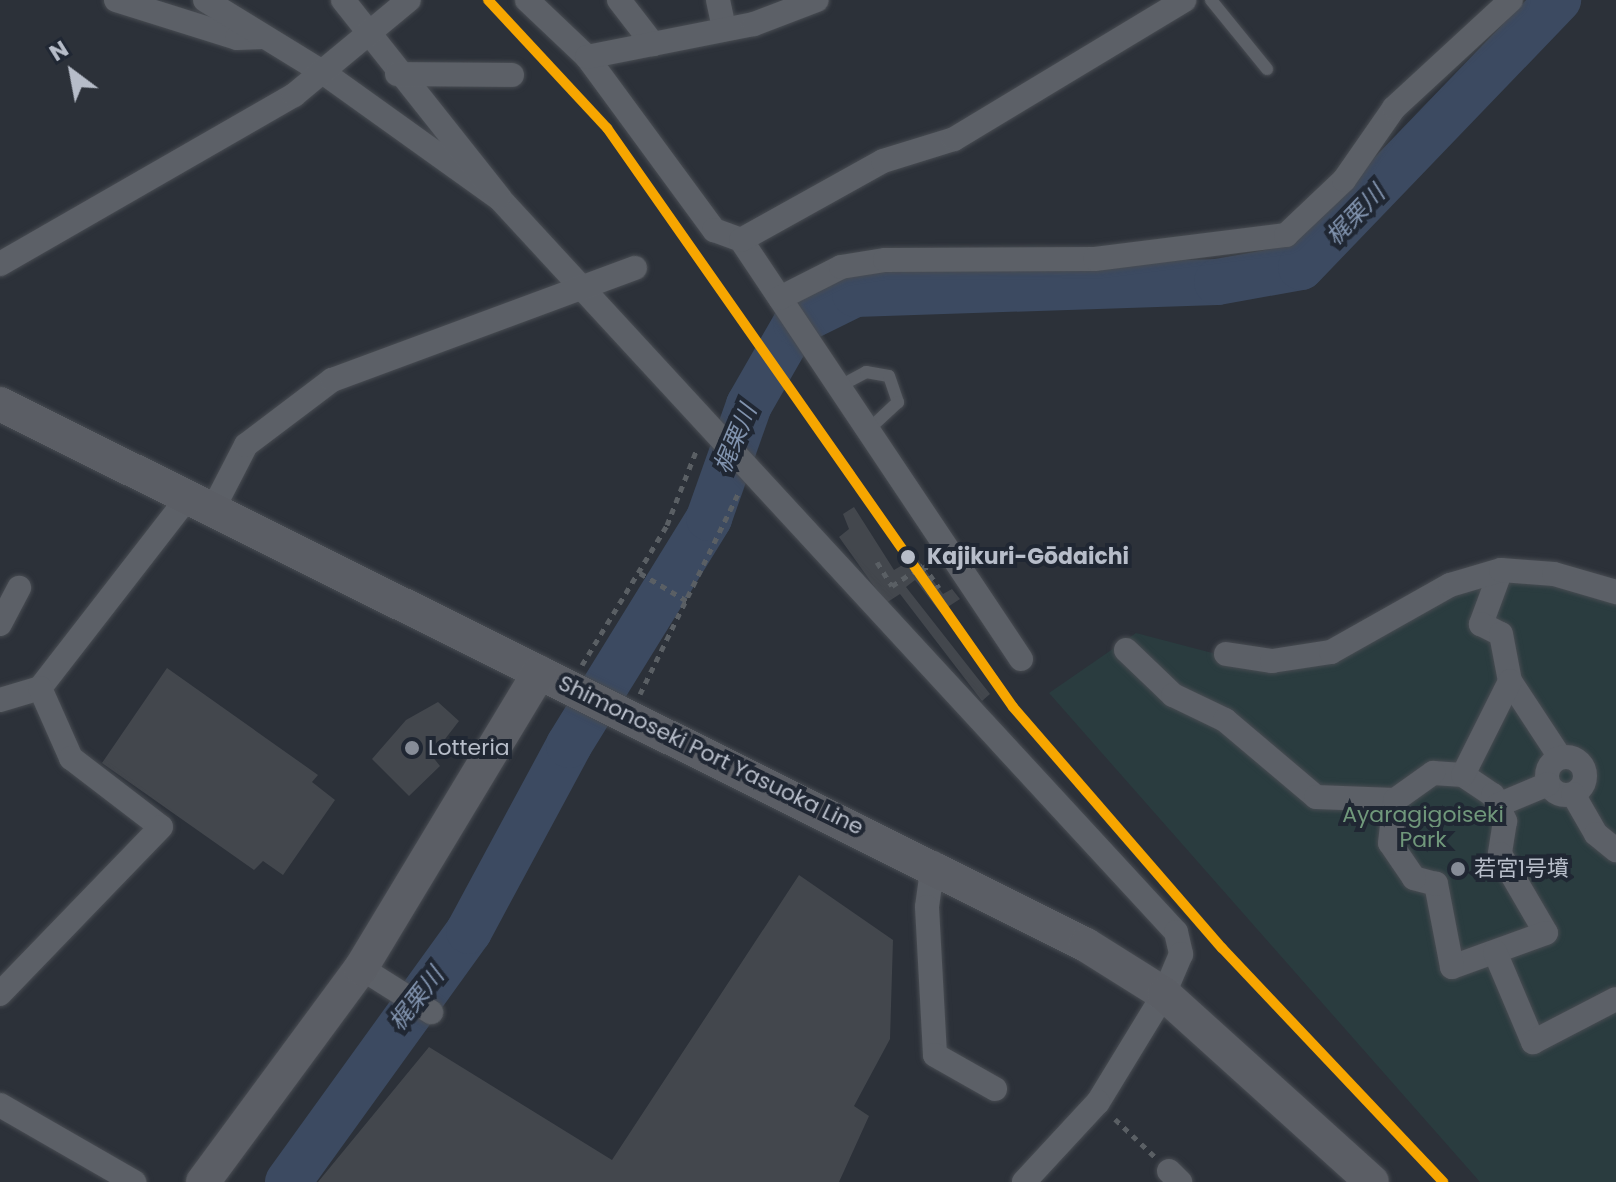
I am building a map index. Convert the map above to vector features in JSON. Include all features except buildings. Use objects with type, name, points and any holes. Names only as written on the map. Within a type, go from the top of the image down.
[{"type":"main road","name":"Shimonoseki Port Yasuoka Line","points":[[0,404],[933,863],[1164,994],[1372,1182]]},
{"type":"main road","points":[[203,1182],[361,968],[562,683]]},
{"type":"street","points":[[116,0],[237,38],[266,37]]},
{"type":"street","points":[[205,0],[324,73],[500,199]]},
{"type":"street","points":[[343,0],[397,74],[500,199],[580,289],[1176,932],[1181,954],[1164,994],[1098,1102],[1024,1182]]},
{"type":"street","points":[[0,264],[324,73],[368,32],[409,0]]},
{"type":"street","points":[[527,0],[587,57],[714,230],[741,240],[1021,659]]},
{"type":"street","points":[[619,0],[653,44]]},
{"type":"street","points":[[718,0],[724,29]]},
{"type":"street","points":[[587,57],[724,29],[817,0]]},
{"type":"street","points":[[741,240],[883,161],[967,132],[1184,0]]},
{"type":"street","points":[[783,301],[841,267],[885,260],[1095,259],[1286,235],[1344,180],[1394,108],[1511,0]]},
{"type":"street","points":[[397,74],[512,75]]},
{"type":"street","points":[[2,694],[40,688],[201,503],[246,445],[332,380],[635,268]]},
{"type":"street","points":[[1501,570],[1481,624],[1501,634],[1510,681],[1560,757],[1582,766],[1584,782],[1573,794]]},
{"type":"street","points":[[1226,654],[1272,661],[1331,652],[1450,585],[1501,570],[1554,574],[1616,592]]},
{"type":"street","points":[[0,624],[19,588]]},
{"type":"street","points":[[1126,650],[1173,695],[1225,720],[1316,797],[1395,800]]},
{"type":"street","points":[[1463,775],[1510,681]]},
{"type":"street","points":[[0,994],[161,827],[71,758],[40,688]]},
{"type":"street","points":[[1548,784],[1548,768],[1560,757]]},
{"type":"street","points":[[1463,775],[1498,805],[1505,821],[1500,854],[1546,933],[1452,967],[1436,884],[1414,878],[1390,843],[1395,800],[1420,777],[1463,775]]},
{"type":"street","points":[[1498,805],[1548,784],[1573,794],[1596,834],[1616,850]]},
{"type":"street","points":[[933,863],[927,907],[935,1055],[995,1089]]},
{"type":"street","points":[[1495,952],[1533,1042],[1616,999]]},
{"type":"street","points":[[361,968],[431,1012]]},
{"type":"street","points":[[0,1105],[134,1182]]},
{"type":"lane","points":[[1211,0],[1267,69]]},
{"type":"lane","points":[[840,386],[866,372],[889,376],[898,402],[869,429]]},
{"type":"path","points":[[562,683],[640,573],[712,430]]},
{"type":"path","points":[[628,713],[687,601],[748,467]]},
{"type":"path","points":[[877,562],[892,586],[923,565],[939,588]]},
{"type":"path","points":[[640,573],[687,601]]},
{"type":"path","points":[[1098,1102],[1175,1176]]},
{"type":"green space","name":"Ayaragigoiseki Park","points":[[1553,581],[1616,600],[1616,1182],[1480,1182],[1049,693],[1136,633],[1262,666],[1469,584]]},
{"type":"waterway","name":"梶栗川","points":[[288,1182],[469,931],[569,745],[709,518],[749,405],[796,323],[855,294],[1217,282],[1301,267],[1558,0]]},
{"type":"transit line","points":[[488,0],[607,128],[1013,707],[1222,948],[1443,1182]]},
{"type":"place","name":"Kajikuri-Gōdaichi","points":[[908,557]]},
{"type":"place","name":"Lotteria","points":[[412,748]]},
{"type":"place","name":"若宮1号墳","points":[[1458,869]]}]
